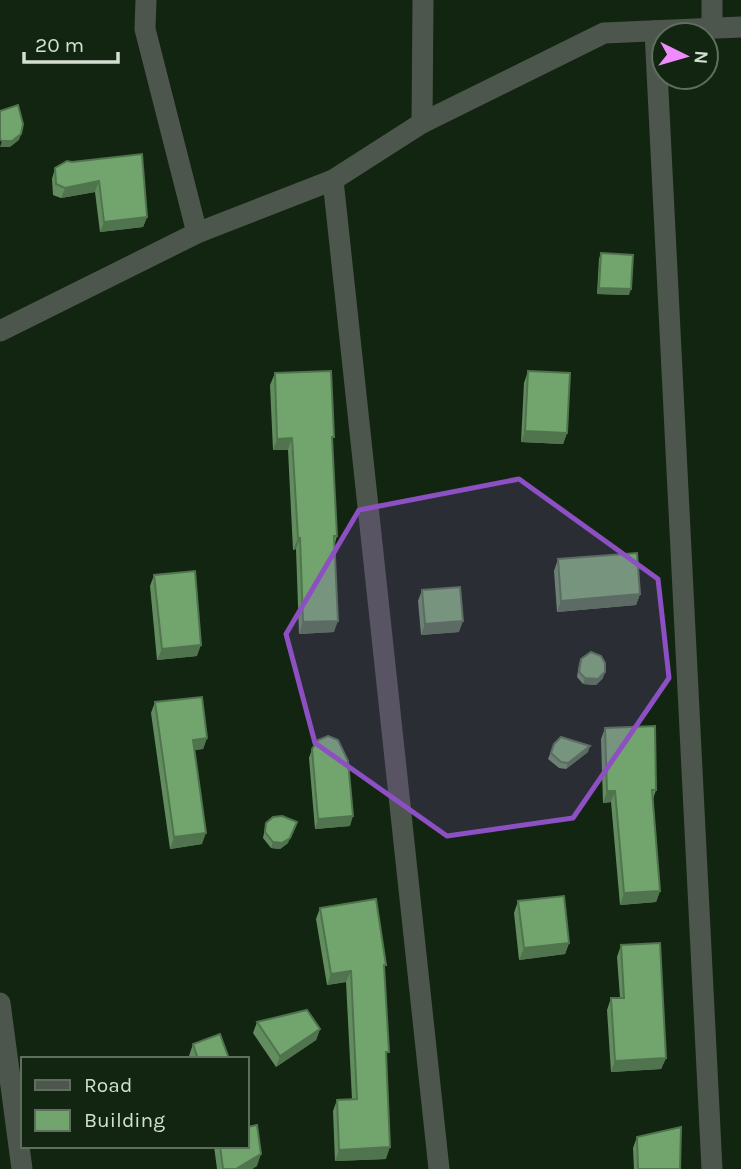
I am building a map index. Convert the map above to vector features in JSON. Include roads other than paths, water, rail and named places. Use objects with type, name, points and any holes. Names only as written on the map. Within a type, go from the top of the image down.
[{"type":"street","points":[[146,0],[145,29],[197,233]]},
{"type":"street","points":[[422,123],[423,0]]},
{"type":"street","points":[[712,0],[712,21]]},
{"type":"street","points":[[720,28],[741,27]]},
{"type":"street","points":[[0,331],[197,233],[332,180],[422,123],[604,33],[650,31]]},
{"type":"street","points":[[658,91],[712,1169]]},
{"type":"street","points":[[332,180],[439,1169]]},
{"type":"street","points":[[0,1003],[22,1169]]}]
